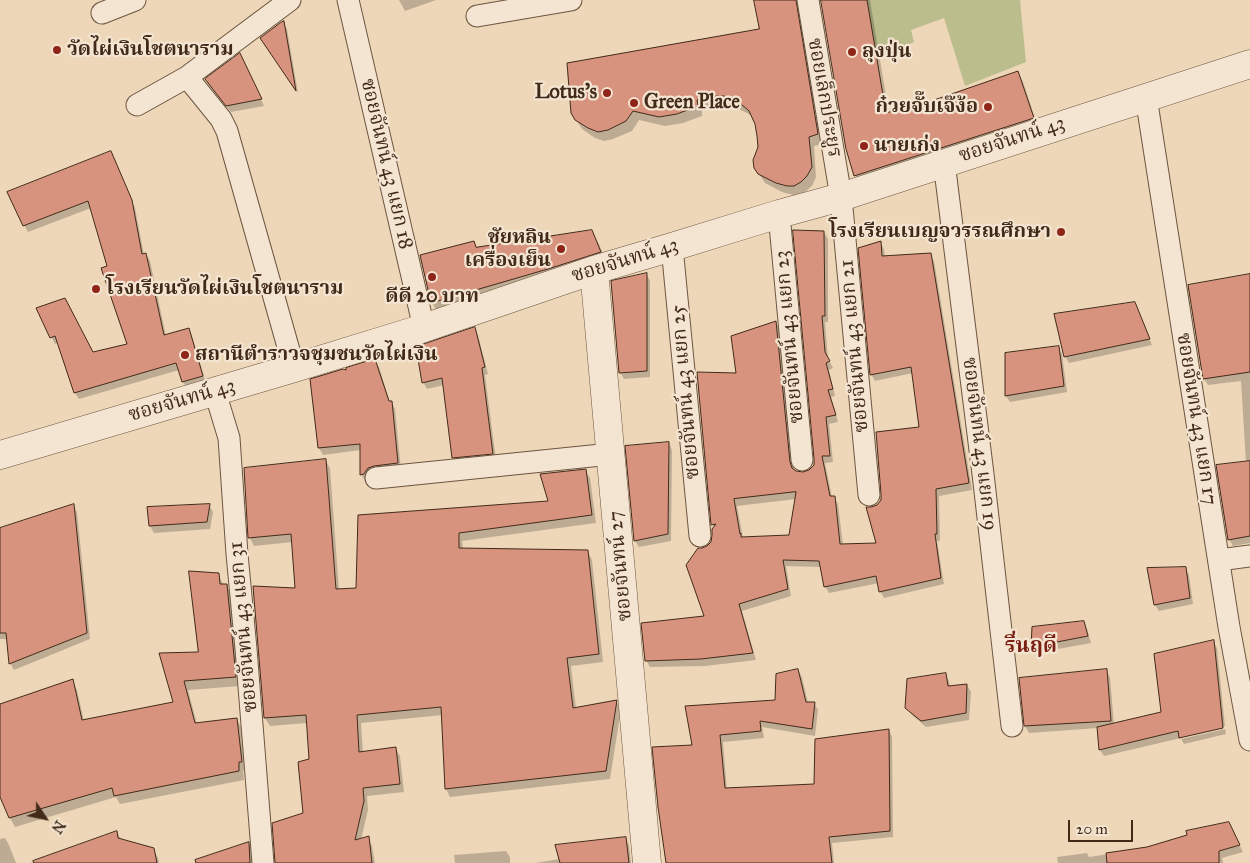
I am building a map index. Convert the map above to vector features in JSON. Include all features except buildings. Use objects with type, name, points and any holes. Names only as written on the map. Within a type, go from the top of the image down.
[{"type":"street","points":[[102,13],[135,0]]},
{"type":"street","points":[[137,105],[188,77],[290,0]]},
{"type":"street","name":"ซอยจันทน์ 43 แยก 18","points":[[348,0],[424,328]]},
{"type":"street","points":[[477,16],[571,0]]},
{"type":"street","name":"ซอยเล็กประยูร","points":[[808,0],[841,196]]},
{"type":"street","name":"ซอยจันทน์ 43","points":[[0,455],[424,328],[594,270],[841,196],[1250,64]]},
{"type":"street","points":[[188,77],[221,119],[226,131],[294,368]]},
{"type":"street","name":"ซอยจันทน์ 43 แยก 17","points":[[1146,98],[1229,627],[1250,740]]},
{"type":"street","name":"ซอยจันทน์ 43 แยก 19","points":[[944,162],[1012,726]]},
{"type":"street","name":"ซอยจันทน์ 43 แยก 21","points":[[841,196],[869,496]]},
{"type":"street","name":"ซอยจันทน์ 43 แยก 23","points":[[779,214],[802,460]]},
{"type":"street","name":"ซอยจันทน์ 43 แยก 25","points":[[672,247],[700,536]]},
{"type":"street","name":"ซอยจันทน์ 27","points":[[594,270],[646,863]]},
{"type":"street","name":"ซอยจันทน์ 43 แยก 31","points":[[215,392],[229,438],[263,863]]},
{"type":"street","points":[[376,478],[611,454]]},
{"type":"street","points":[[1219,560],[1250,556]]},
{"type":"green space","points":[[867,0],[1020,0],[1026,62],[965,86],[944,18],[911,30],[914,42],[877,59]]},
{"type":"place","name":"วัดไผ่เงินโชตนาราม","points":[[57,50]]},
{"type":"place","name":"ลุงปุ่น","points":[[852,52]]},
{"type":"place","name":"Lotus's","points":[[607,93]]},
{"type":"place","name":"Green Place","points":[[634,103]]},
{"type":"place","name":"ก๋วยจั๊บเจ๊ง้อ","points":[[988,107]]},
{"type":"place","name":"นายเก่ง","points":[[864,146]]},
{"type":"place","name":"โรงเรียนเบญจวรรณศึกษา","points":[[1061,232]]},
{"type":"place","name":"ชัยหลิน เครื่องเย็น","points":[[561,249]]},
{"type":"place","name":"ดีดี 20 บาท","points":[[432,277]]},
{"type":"place","name":"โรงเรียนวัดไผ่เงินโชตนาราม","points":[[96,289]]},
{"type":"place","name":"สถานีตำราวจชุมชนวัดไผ่เงิน","points":[[185,355]]},
{"type":"district","name":"ริ่นฤดี","points":[[1031,647]]}]
